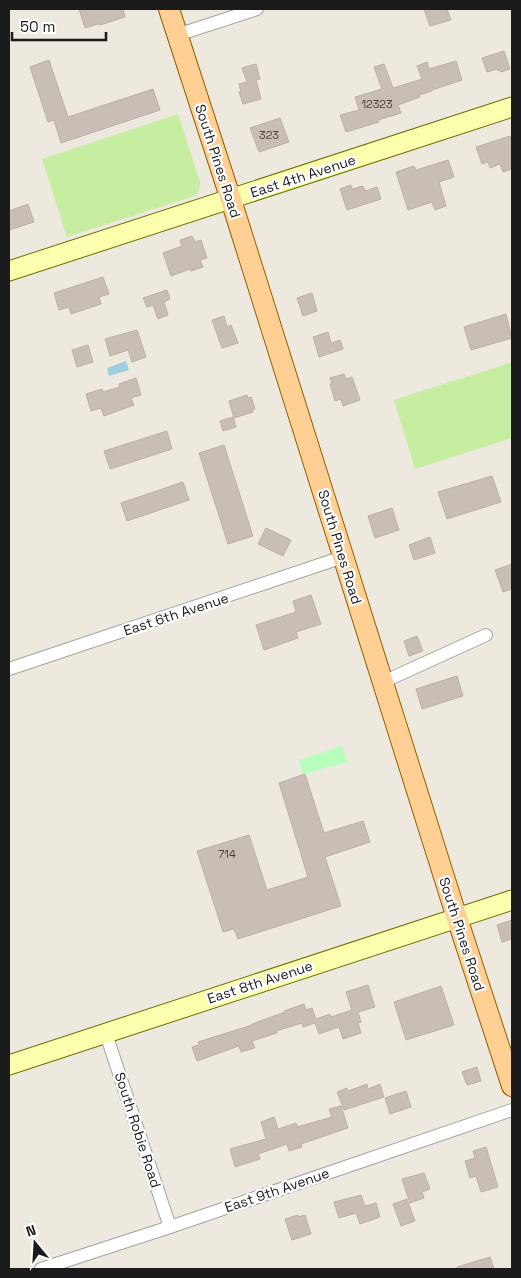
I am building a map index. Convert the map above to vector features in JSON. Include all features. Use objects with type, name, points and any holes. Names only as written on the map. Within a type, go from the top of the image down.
[{"type":"main road","name":"South Pines Road","points":[[169,9],[512,1086]]},
{"type":"street","points":[[177,35],[257,9]]},
{"type":"street","name":"East 4th Avenue","points":[[9,271],[512,107]]},
{"type":"street","name":"East 6th Avenue","points":[[9,669],[343,558]]},
{"type":"street","points":[[382,682],[486,635]]},
{"type":"street","name":"East 8th Avenue","points":[[9,1065],[512,900]]},
{"type":"street","name":"South Robie Road","points":[[106,1034],[170,1227]]},
{"type":"street","name":"East 9th Avenue","points":[[41,1269],[512,1110]]},
{"type":"green space","points":[[178,114],[200,182],[199,190],[194,196],[67,237],[42,159]]},
{"type":"green space","points":[[512,362],[512,438],[415,469],[394,400]]},
{"type":"green space","points":[[342,746],[348,762],[303,775],[299,760]]},
{"type":"water","points":[[126,361],[129,370],[109,376],[107,368]]},
{"type":"building","points":[[79,9],[123,9],[125,17],[85,28]]},
{"type":"building","points":[[424,9],[447,9],[451,20],[430,26]]},
{"type":"building","points":[[504,51],[510,69],[501,72],[497,69],[487,72],[482,58]]},
{"type":"building","points":[[49,60],[68,117],[153,89],[160,110],[61,143],[54,120],[48,122],[30,67]]},
{"type":"building","points":[[456,61],[462,80],[419,95],[420,97],[398,105],[401,113],[346,132],[340,115],[359,110],[355,97],[382,89],[374,67],[384,64],[393,88],[422,79],[417,66],[427,62],[429,69]]},
{"type":"building","points":[[256,64],[260,79],[256,80],[261,99],[243,104],[239,92],[241,92],[239,84],[247,82],[242,68]]},
{"type":"building","points":[[280,118],[289,142],[259,152],[250,128]]},
{"type":"building","points":[[510,136],[512,144],[512,169],[503,172],[500,164],[490,168],[488,162],[482,164],[476,147]]},
{"type":"building","points":[[448,160],[454,177],[439,182],[446,206],[435,210],[432,202],[408,210],[396,172],[414,166],[416,170]]},
{"type":"building","points":[[351,185],[352,189],[363,186],[365,191],[377,187],[381,199],[347,210],[340,189]]},
{"type":"building","points":[[28,204],[34,222],[9,230],[9,211]]},
{"type":"building","points":[[192,236],[195,242],[201,240],[207,258],[200,260],[203,267],[191,271],[190,269],[171,276],[163,253],[182,246],[180,240]]},
{"type":"building","points":[[103,277],[109,294],[99,297],[101,304],[71,314],[69,307],[59,310],[54,293]]},
{"type":"building","points":[[167,290],[170,299],[164,302],[168,315],[158,319],[153,305],[147,307],[143,298]]},
{"type":"building","points":[[312,293],[317,311],[303,316],[297,298]]},
{"type":"building","points":[[506,314],[512,338],[471,350],[464,327]]},
{"type":"building","points":[[224,316],[227,327],[231,325],[238,343],[222,348],[212,320]]},
{"type":"building","points":[[137,330],[146,357],[132,362],[128,350],[110,356],[105,339]]},
{"type":"building","points":[[328,332],[331,343],[340,340],[343,349],[319,357],[313,337]]},
{"type":"building","points":[[88,345],[93,362],[77,367],[72,350]]},
{"type":"building","points":[[344,374],[346,379],[352,377],[360,400],[343,406],[341,399],[335,401],[330,378]]},
{"type":"building","points":[[136,378],[141,395],[131,398],[134,405],[104,416],[101,408],[91,411],[86,394],[102,389],[103,392],[120,387],[119,384]]},
{"type":"building","points":[[247,395],[248,398],[251,397],[255,409],[252,410],[253,412],[234,418],[229,401]]},
{"type":"building","points":[[233,417],[236,427],[223,431],[220,421]]},
{"type":"building","points":[[167,431],[172,449],[110,469],[104,451]]},
{"type":"building","points":[[224,445],[253,536],[228,544],[199,453]]},
{"type":"building","points":[[492,476],[501,502],[447,519],[438,492]]},
{"type":"building","points":[[183,482],[189,500],[127,521],[121,503]]},
{"type":"building","points":[[392,508],[399,530],[375,538],[368,516]]},
{"type":"building","points":[[266,528],[291,540],[283,556],[258,544]]},
{"type":"building","points":[[430,537],[435,553],[414,560],[409,545]]},
{"type":"building","points":[[512,564],[512,589],[503,592],[495,570]]},
{"type":"building","points":[[311,595],[321,624],[296,632],[298,638],[264,650],[256,625],[296,612],[293,601]]},
{"type":"building","points":[[417,636],[423,651],[409,656],[404,641]]},
{"type":"building","points":[[457,676],[463,696],[422,709],[416,689]]},
{"type":"building","points":[[305,774],[324,833],[363,821],[370,842],[325,857],[341,906],[238,939],[234,929],[223,932],[197,851],[249,835],[267,890],[308,877],[279,783]]},
{"type":"building","points":[[512,920],[512,939],[502,942],[497,925]]},
{"type":"building","points":[[368,985],[375,1007],[358,1012],[361,1022],[358,1023],[361,1033],[343,1039],[339,1027],[319,1034],[315,1023],[303,1027],[302,1023],[252,1041],[255,1048],[241,1052],[239,1046],[197,1061],[192,1047],[199,1045],[198,1042],[252,1025],[304,1004],[306,1010],[312,1008],[316,1019],[330,1014],[331,1017],[352,1010],[346,992]]},
{"type":"building","points":[[441,986],[454,1025],[406,1040],[394,1002]]},
{"type":"building","points":[[477,1067],[481,1081],[467,1085],[462,1072]]},
{"type":"building","points":[[367,1084],[368,1089],[380,1084],[384,1097],[344,1110],[337,1092],[347,1088],[348,1091]]},
{"type":"building","points":[[406,1091],[411,1107],[390,1114],[385,1098]]},
{"type":"building","points":[[341,1106],[348,1128],[301,1144],[302,1147],[289,1151],[287,1144],[258,1154],[260,1159],[235,1167],[230,1149],[266,1139],[261,1122],[274,1117],[278,1129],[296,1123],[297,1127],[332,1117],[329,1109]]},
{"type":"building","points":[[486,1147],[498,1187],[481,1192],[476,1176],[470,1178],[465,1161],[475,1158],[473,1151]]},
{"type":"building","points":[[424,1173],[430,1189],[422,1192],[424,1198],[410,1203],[402,1179]]},
{"type":"building","points":[[361,1195],[365,1206],[376,1203],[380,1217],[360,1224],[356,1213],[339,1218],[334,1202]]},
{"type":"building","points":[[407,1199],[415,1221],[401,1226],[393,1204]]},
{"type":"building","points":[[298,1215],[298,1217],[305,1215],[311,1234],[292,1240],[285,1219]]},
{"type":"building","points":[[490,1257],[494,1269],[458,1269],[457,1267]]}]
